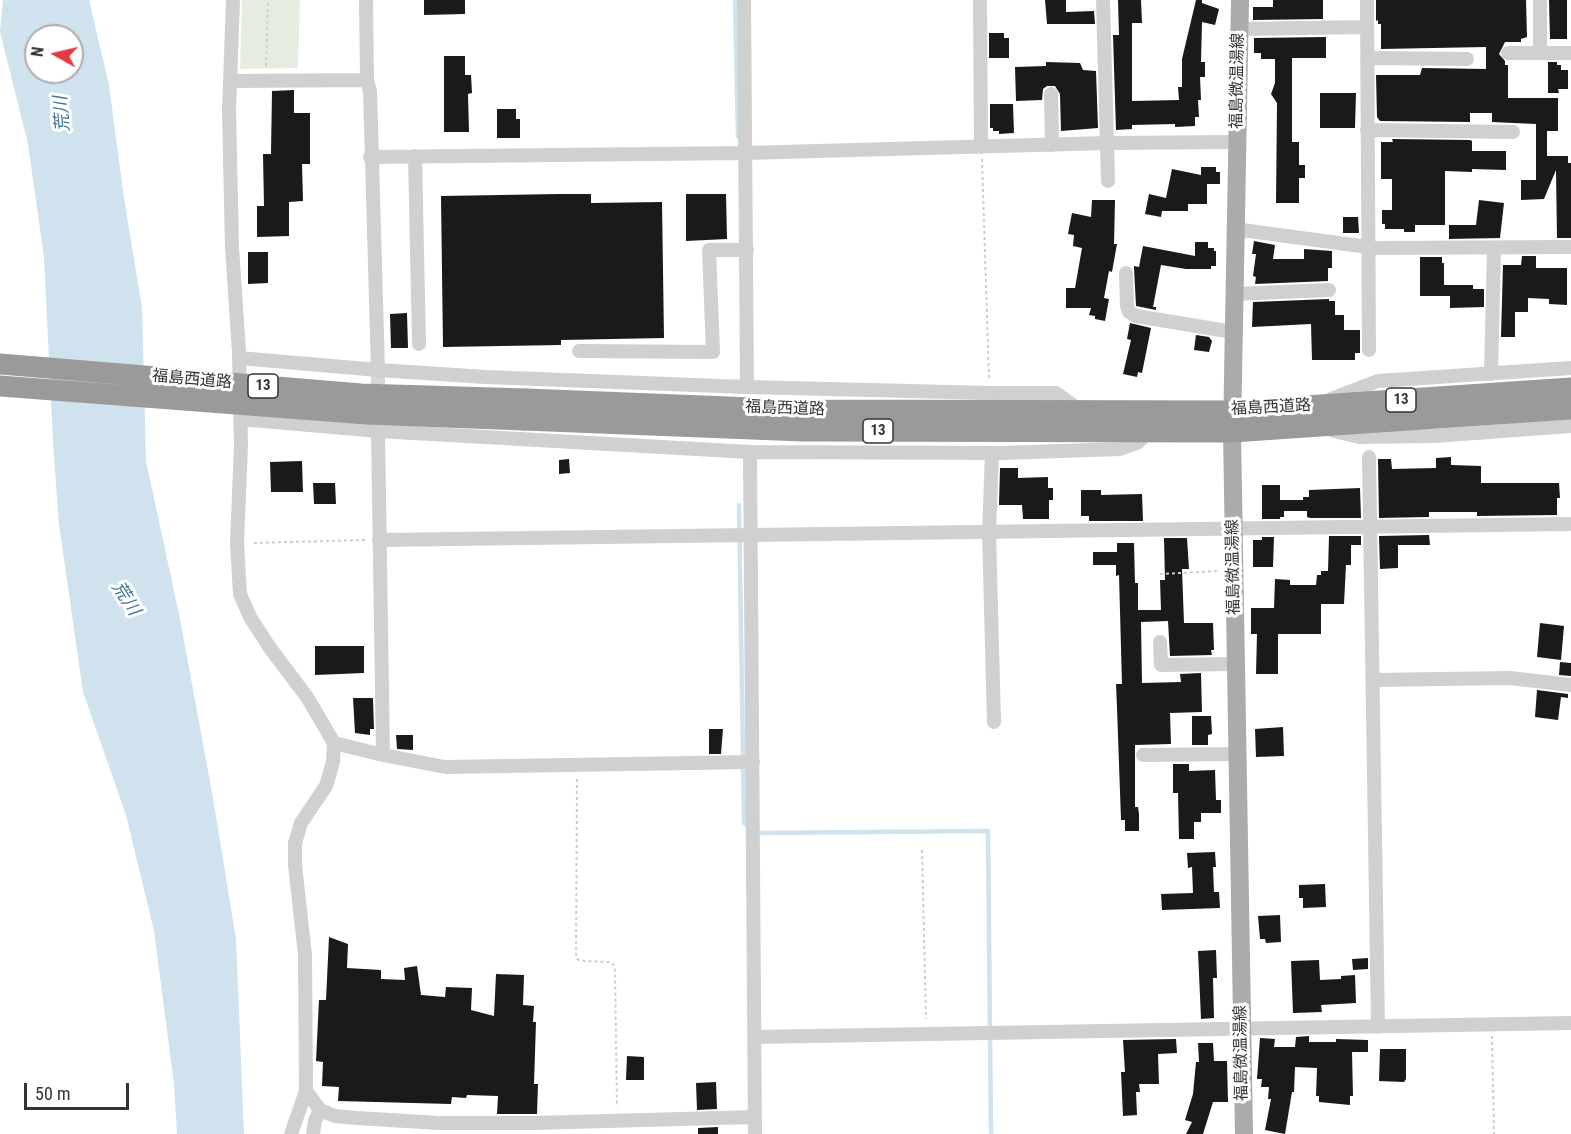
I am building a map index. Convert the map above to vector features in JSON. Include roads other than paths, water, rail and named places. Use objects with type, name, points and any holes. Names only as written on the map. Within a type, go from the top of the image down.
[{"type":"highway","name":"福島西道路","points":[[0,364],[525,410],[803,431],[1232,432],[1316,416],[1571,388]]},
{"type":"highway","name":"福島西道路","points":[[0,386],[367,414],[525,410],[803,410],[1232,411],[1316,416],[1571,410]]},
{"type":"main road","name":"福島微温湯線","points":[[1240,0],[1232,432],[1244,1134]]},
{"type":"street","points":[[232,0],[229,110],[232,247],[239,358],[237,543],[240,594],[250,617],[270,648],[308,697],[334,743],[333,762],[326,786],[301,824],[295,843],[295,865],[305,955],[306,1091],[291,1134]]},
{"type":"street","points":[[366,0],[378,370]]},
{"type":"street","points":[[744,0],[747,387]]},
{"type":"street","points":[[980,0],[981,147]]},
{"type":"street","points":[[1103,0],[1108,181]]},
{"type":"street","points":[[1367,0],[1369,350]]},
{"type":"street","points":[[1540,0],[1540,52]]},
{"type":"street","points":[[1240,29],[1366,27]]},
{"type":"street","points":[[1508,53],[1571,53]]},
{"type":"street","points":[[1367,58],[1467,59]]},
{"type":"street","points":[[231,81],[367,80]]},
{"type":"street","points":[[1051,94],[1052,145]]},
{"type":"street","points":[[1367,130],[1513,132]]},
{"type":"street","points":[[370,157],[746,153],[1107,143],[1237,142]]},
{"type":"street","points":[[415,156],[419,344]]},
{"type":"street","points":[[1234,229],[1367,247],[1571,247]]},
{"type":"street","points":[[1491,374],[1494,248]]},
{"type":"street","points":[[579,351],[712,352],[709,250],[747,250]]},
{"type":"street","points":[[1126,273],[1127,306],[1129,312],[1136,316],[1233,332]]},
{"type":"street","points":[[1233,294],[1329,290]]},
{"type":"street","points":[[239,358],[486,377],[747,387],[1056,393],[1082,412]]},
{"type":"street","points":[[1316,416],[1378,381],[1571,368]]},
{"type":"street","points":[[1316,416],[1359,437],[1434,436],[1571,426]]},
{"type":"street","points":[[240,419],[378,431],[750,452],[992,453],[1120,449],[1137,443],[1149,432]]},
{"type":"street","points":[[378,431],[383,755]]},
{"type":"street","points":[[750,452],[755,1134]]},
{"type":"street","points":[[992,453],[989,532],[994,722]]},
{"type":"street","points":[[1369,457],[1378,1027]]},
{"type":"street","points":[[379,540],[1571,524]]},
{"type":"street","points":[[1160,642],[1161,665],[1235,664]]},
{"type":"street","points":[[1373,680],[1510,678],[1571,686]]},
{"type":"street","points":[[334,743],[446,767],[753,762]]},
{"type":"street","points":[[1143,755],[1236,754]]},
{"type":"street","points":[[754,1037],[1571,1023]]},
{"type":"street","points":[[306,1091],[320,1110],[335,1116],[439,1123],[755,1117]]},
{"type":"street","points":[[314,1134],[315,1121],[320,1110]]},
{"type":"water","name":"荒川","points":[[3,0],[89,0],[109,85],[142,308],[146,461],[180,619],[236,939],[244,1134],[177,1134],[174,1084],[154,931],[126,815],[83,692],[59,524],[44,257],[28,144],[0,32]]},
{"type":"waterway","points":[[735,0],[738,137]]},
{"type":"waterway","points":[[739,505],[744,823],[759,833],[988,831],[991,1134]]},
{"type":"tunnel","points":[[378,370],[378,402]]}]
